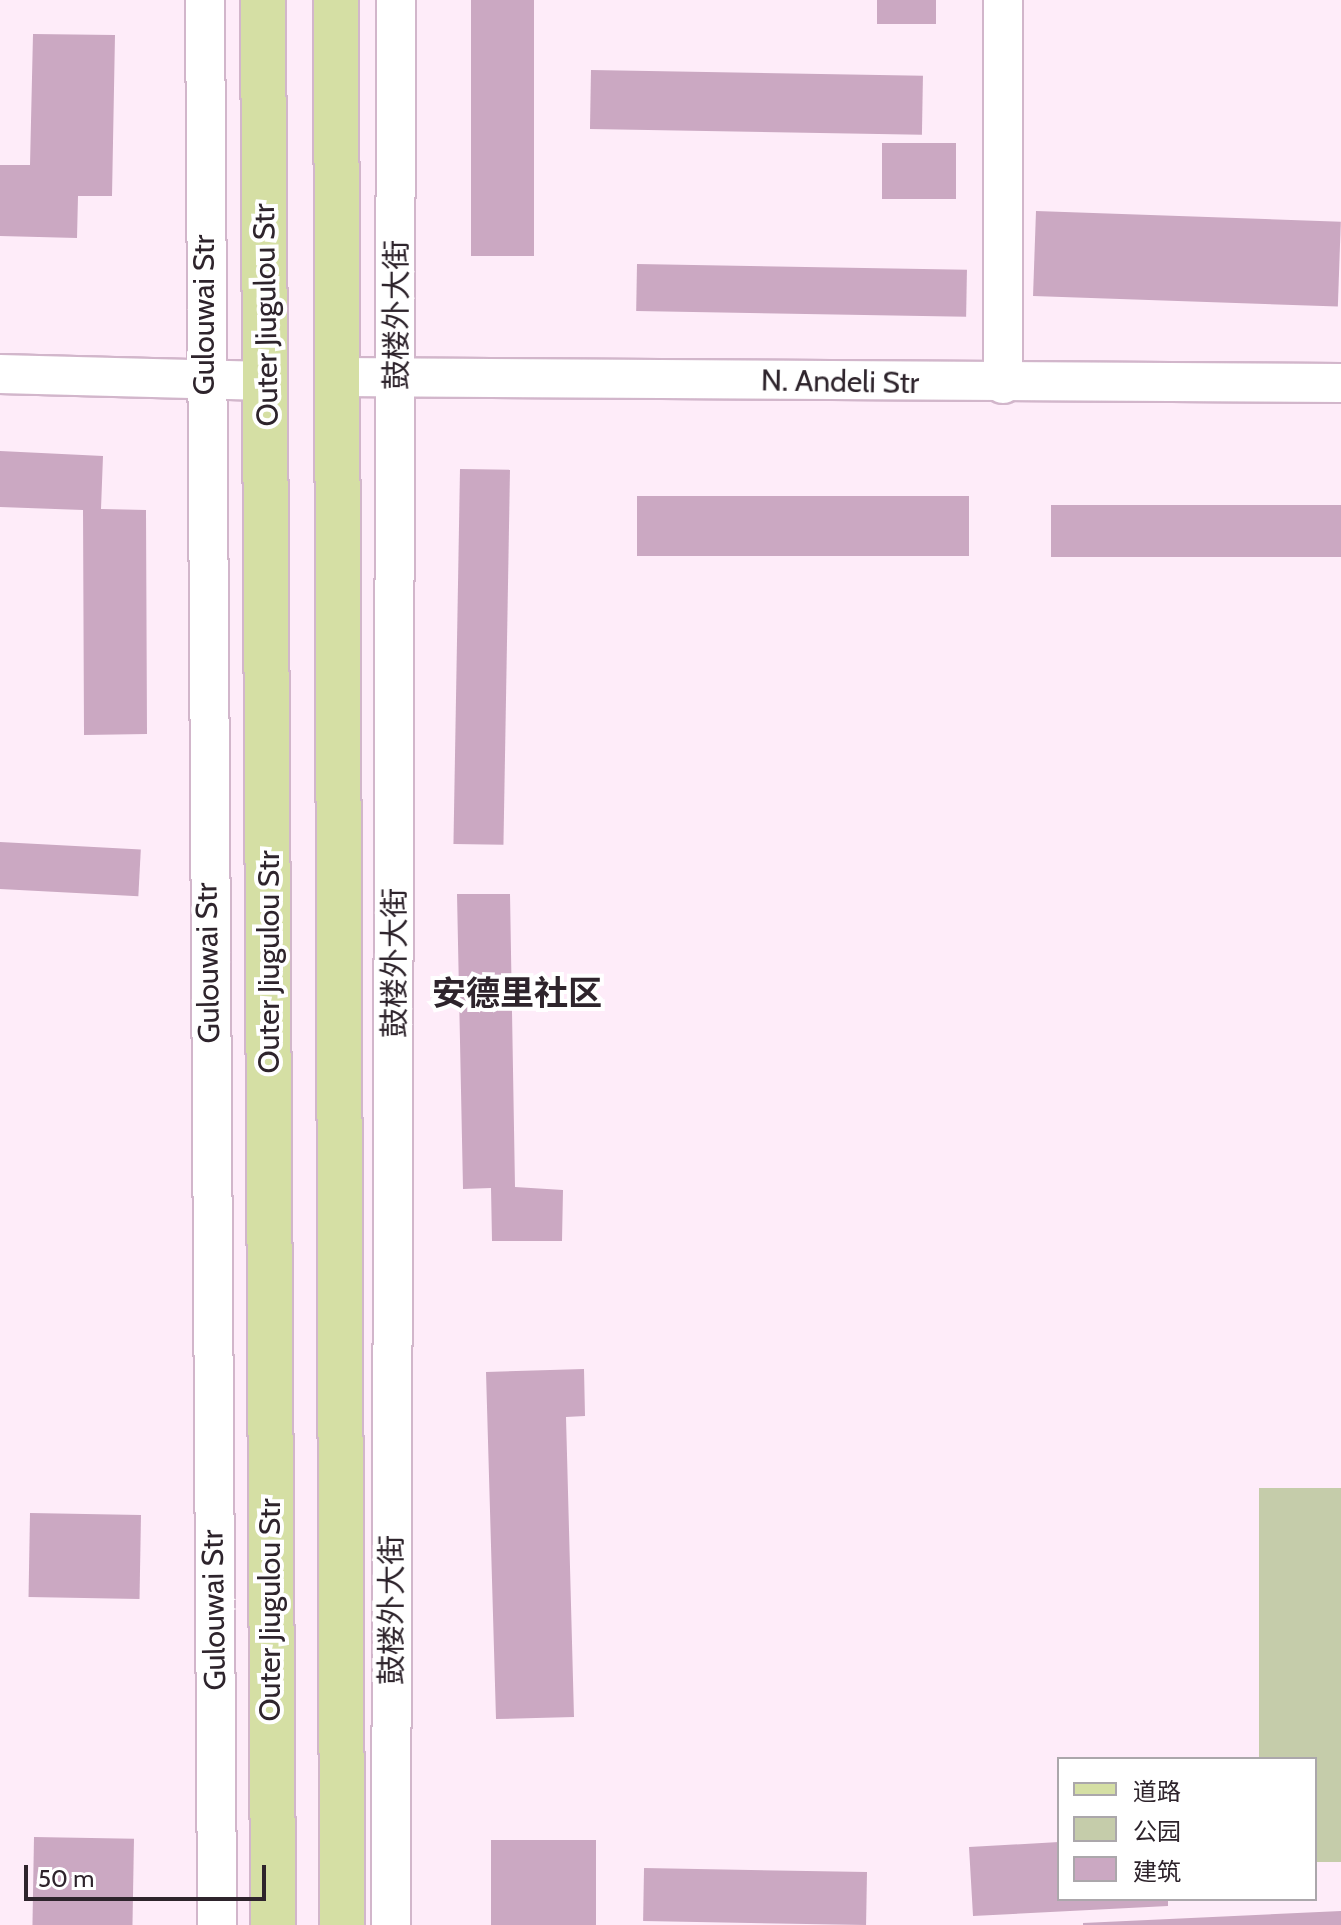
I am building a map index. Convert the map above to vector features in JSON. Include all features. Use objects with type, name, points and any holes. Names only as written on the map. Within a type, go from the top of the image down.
[{"type":"main road","name":"Outer Jiugulou Str","points":[[263,0],[273,1925]]},
{"type":"main road","name":"鼓楼外大街","points":[[336,0],[342,1925]]},
{"type":"street","name":"Gulouwai Str","points":[[205,0],[203,382],[217,1925]]},
{"type":"street","name":"鼓楼外大街","points":[[391,1925],[396,0]]},
{"type":"street","points":[[1003,0],[1003,384]]},
{"type":"street","points":[[0,374],[203,382],[267,381]]},
{"type":"street","name":"N. Andeli Str","points":[[338,377],[1003,384],[1341,383]]},
{"type":"green space","points":[[1259,1488],[1341,1488],[1341,1862],[1317,1862],[1317,1757],[1259,1757]]},
{"type":"building","points":[[471,0],[534,0],[534,256],[471,256]]},
{"type":"building","points":[[877,0],[936,0],[936,24],[877,24]]},
{"type":"building","points":[[33,34],[115,35],[112,196],[78,196],[77,238],[0,236],[0,165],[30,165]]},
{"type":"building","points":[[591,70],[923,76],[922,135],[590,129]]},
{"type":"building","points":[[882,143],[956,143],[956,199],[882,199]]},
{"type":"building","points":[[1036,211],[1341,222],[1338,307],[1033,296]]},
{"type":"building","points":[[637,264],[967,270],[966,317],[636,311]]},
{"type":"building","points":[[0,451],[103,456],[101,509],[146,510],[147,734],[84,735],[83,510],[0,507]]},
{"type":"building","points":[[460,469],[510,470],[503,845],[453,844]]},
{"type":"building","points":[[637,496],[969,496],[969,556],[637,556]]},
{"type":"building","points":[[1051,505],[1341,505],[1341,557],[1051,557]]},
{"type":"building","points":[[0,842],[141,849],[138,896],[0,889]]},
{"type":"building","points":[[457,894],[510,894],[515,1187],[563,1190],[562,1241],[492,1241],[491,1188],[463,1189]]},
{"type":"building","points":[[584,1369],[585,1416],[566,1417],[574,1717],[496,1719],[486,1372]]},
{"type":"building","points":[[30,1513],[141,1515],[140,1599],[29,1597]]},
{"type":"building","points":[[34,1837],[134,1839],[132,1925],[32,1925]]},
{"type":"building","points":[[491,1840],[596,1840],[596,1925],[491,1925]]},
{"type":"building","points":[[1057,1842],[1057,1901],[1168,1901],[1168,1906],[973,1916],[969,1847]]},
{"type":"building","points":[[644,1868],[867,1872],[866,1925],[643,1921]]},
{"type":"building","points":[[1341,1911],[1341,1925],[1083,1925],[1083,1923]]},
{"type":"district","name":"安德里社区","points":[[517,994]]}]
